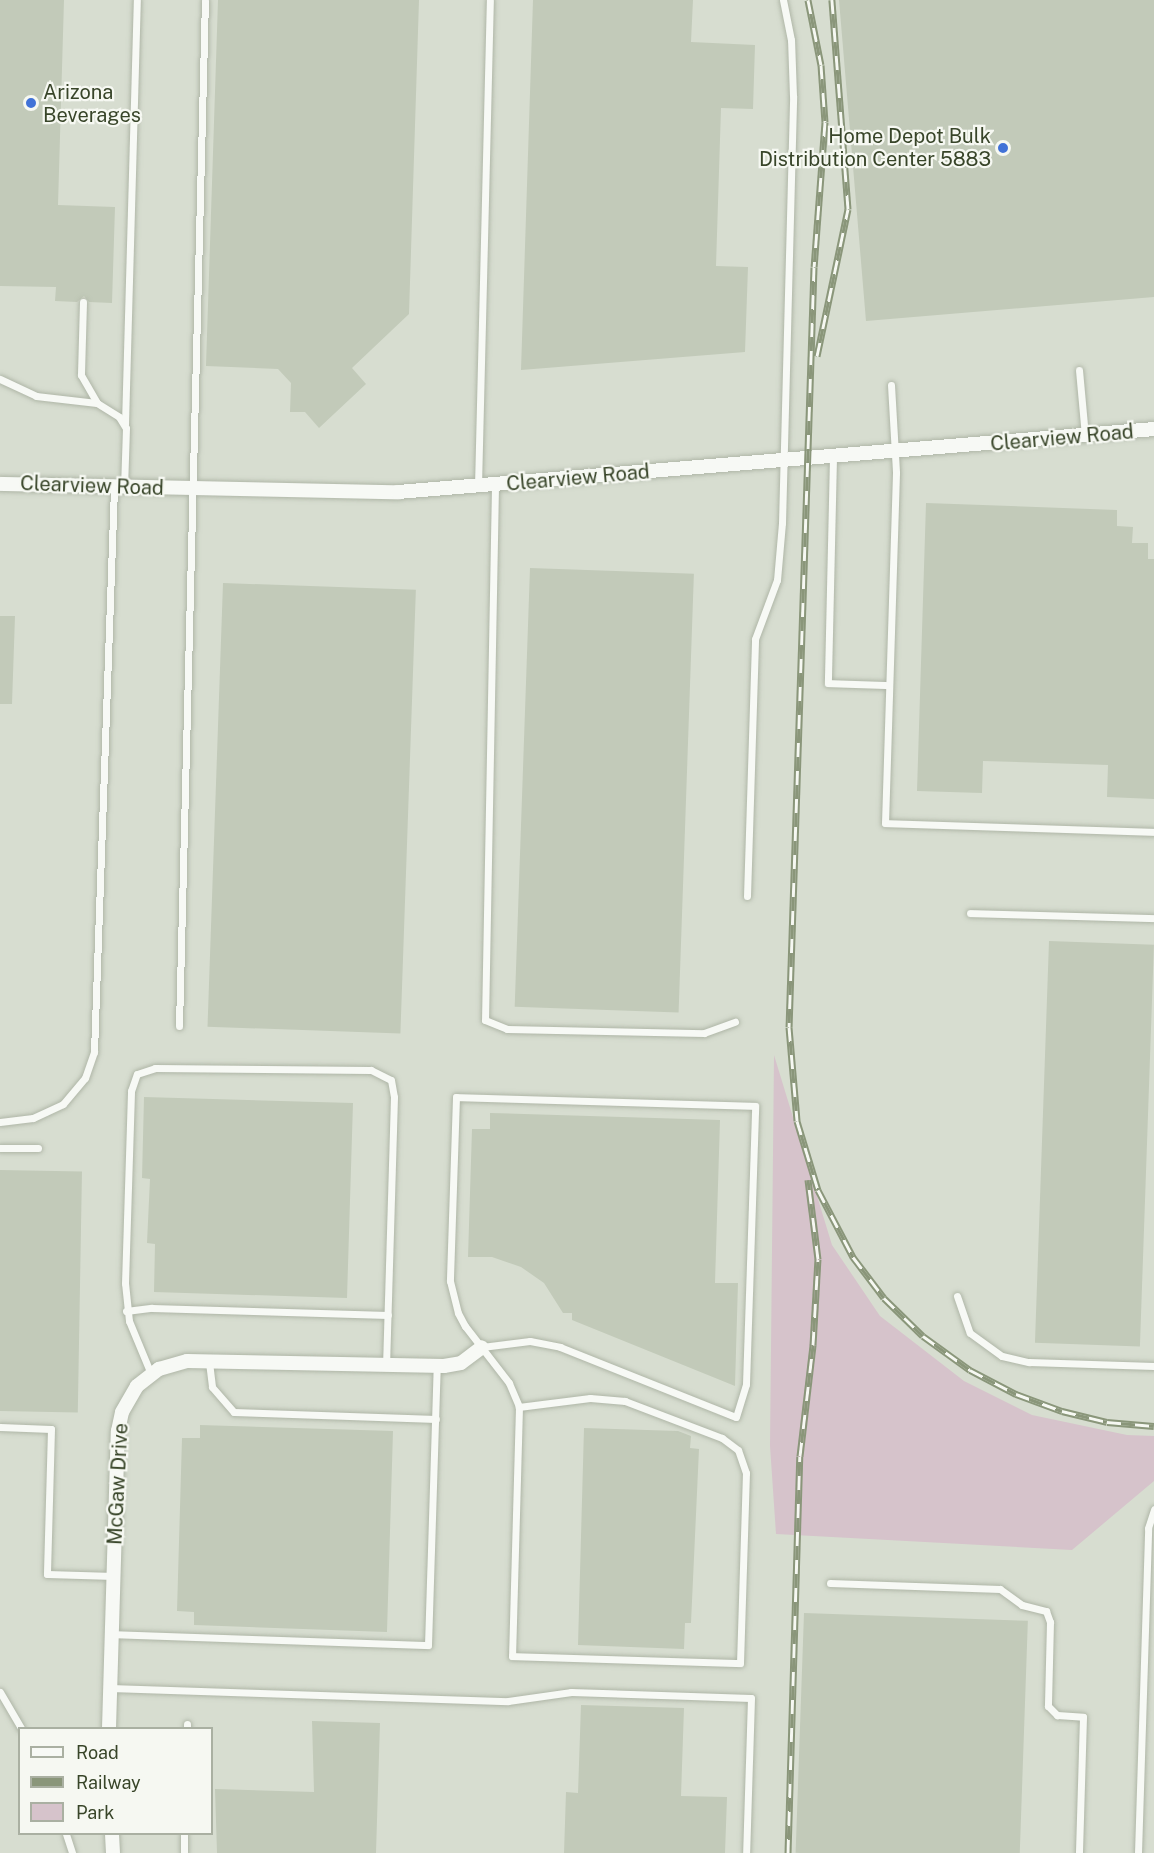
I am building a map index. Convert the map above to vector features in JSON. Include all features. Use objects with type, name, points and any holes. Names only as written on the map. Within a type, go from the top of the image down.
[{"type":"street","name":"Clearview Road","points":[[0,483],[345,493],[478,487],[1154,429]]},
{"type":"street","name":"McGaw Drive","points":[[109,1727],[119,1422],[131,1395],[151,1374],[177,1363],[210,1359],[437,1366],[461,1363],[482,1347]]},
{"type":"street","points":[[112,1835],[113,1853]]},
{"type":"lane","points":[[0,1122],[33,1118],[63,1104],[85,1078],[94,1052],[119,487],[125,424],[137,0]]},
{"type":"lane","points":[[179,1026],[194,489],[191,460],[205,0]]},
{"type":"lane","points":[[478,487],[490,0]]},
{"type":"lane","points":[[747,896],[754,646],[777,580],[782,461],[793,96],[791,40],[783,0]]},
{"type":"lane","points":[[83,302],[81,375],[97,403],[125,424]]},
{"type":"lane","points":[[1079,370],[1085,436]]},
{"type":"lane","points":[[0,379],[36,396],[97,403]]},
{"type":"lane","points":[[891,385],[896,452],[885,824],[1154,832]]},
{"type":"lane","points":[[833,457],[828,683],[889,685]]},
{"type":"lane","points":[[495,486],[485,1020],[507,1029],[704,1033],[735,1022]]},
{"type":"lane","points":[[970,913],[1154,918]]},
{"type":"lane","points":[[151,1374],[126,1311],[130,1091],[137,1074],[155,1068],[239,1071],[272,1067],[375,1070],[392,1080],[394,1097],[386,1365]]},
{"type":"lane","points":[[482,1347],[530,1341],[560,1347],[736,1416],[746,1384],[755,1106],[456,1097],[450,1287],[458,1313],[482,1347],[510,1383],[519,1407],[512,1656],[740,1663],[746,1467],[738,1450],[722,1438],[625,1401],[590,1398],[519,1407]]},
{"type":"lane","points":[[0,1148],[38,1148]]},
{"type":"lane","points":[[957,1296],[970,1333],[1002,1356],[1029,1362],[1154,1366]]},
{"type":"lane","points":[[126,1311],[152,1308],[388,1315]]},
{"type":"lane","points":[[210,1359],[212,1387],[234,1412],[435,1419]]},
{"type":"lane","points":[[112,1634],[428,1645],[437,1366]]},
{"type":"lane","points":[[0,1427],[51,1429],[47,1574],[114,1576]]},
{"type":"lane","points":[[1138,1853],[1148,1528],[1154,1509]]},
{"type":"lane","points":[[830,1583],[1000,1589],[1022,1605],[1046,1611],[1050,1622],[1048,1706],[1057,1715],[1083,1717],[1079,1853]]},
{"type":"lane","points":[[110,1688],[508,1701],[571,1692],[751,1698],[746,1853]]},
{"type":"lane","points":[[0,1692],[20,1727]]},
{"type":"lane","points":[[67,1835],[72,1853]]},
{"type":"lane","points":[[184,1835],[184,1853]]},
{"type":"shaded area","points":[[0,0],[1154,0],[1154,1853],[0,1853]]},
{"type":"green space","points":[[774,1055],[832,1245],[880,1316],[964,1381],[1032,1415],[1127,1435],[1154,1436],[1154,1481],[1072,1550],[776,1534],[770,1446]]},
{"type":"building","name":"Arizona Beverages","points":[[0,0],[64,0],[58,205],[115,207],[112,303],[89,302],[84,296],[77,302],[55,301],[56,287],[0,286]]},
{"type":"building","points":[[218,0],[419,0],[409,314],[352,368],[366,384],[319,428],[305,412],[290,412],[291,383],[278,369],[206,366]]},
{"type":"building","points":[[533,0],[693,0],[691,42],[755,45],[753,109],[721,108],[716,266],[748,267],[745,352],[521,370]]},
{"type":"building","name":"Home Depot Bulk Distribution Center 5883","points":[[839,0],[1154,0],[1154,297],[866,321]]},
{"type":"building","points":[[926,503],[1117,510],[1117,526],[1133,527],[1132,543],[1148,543],[1148,559],[1154,559],[1154,799],[1107,797],[1108,765],[983,761],[982,793],[917,791]]},
{"type":"building","points":[[530,568],[694,574],[679,1012],[515,1007]]},
{"type":"building","points":[[223,583],[416,590],[400,1033],[208,1027]]},
{"type":"building","points":[[0,616],[15,616],[12,704],[0,704]]},
{"type":"building","points":[[1049,941],[1154,945],[1140,1346],[1035,1343]]},
{"type":"building","points":[[144,1097],[353,1103],[347,1298],[154,1292],[155,1244],[147,1243],[150,1179],[142,1178]]},
{"type":"building","points":[[490,1113],[720,1120],[715,1283],[738,1283],[735,1386],[572,1320],[572,1313],[563,1313],[544,1283],[521,1267],[492,1257],[468,1257],[472,1129],[490,1129]]},
{"type":"building","points":[[0,1170],[82,1171],[78,1412],[0,1411]]},
{"type":"building","points":[[200,1425],[393,1431],[387,1632],[194,1625],[194,1612],[177,1611],[182,1438],[200,1438]]},
{"type":"building","points":[[584,1428],[678,1431],[691,1436],[690,1448],[699,1449],[691,1623],[685,1623],[684,1649],[578,1645]]},
{"type":"building","points":[[804,1613],[1028,1621],[1020,1853],[796,1853]]},
{"type":"building","points":[[581,1705],[684,1708],[681,1796],[727,1797],[725,1853],[564,1853],[566,1792],[578,1793]]},
{"type":"building","points":[[312,1721],[380,1723],[376,1853],[217,1853],[215,1789],[314,1792]]},
{"type":"railway","points":[[808,0],[821,65],[825,122],[814,267],[789,1027],[797,1121],[818,1190],[853,1257],[884,1298],[923,1336],[970,1370],[1016,1394],[1062,1411],[1107,1422],[1154,1426]]},
{"type":"railway","points":[[817,356],[848,209],[832,0]]},
{"type":"railway","points":[[788,1853],[800,1456],[813,1345],[818,1259],[808,1180]]},
{"type":"place","name":"Arizona Beverages","points":[[31,103]]},
{"type":"place","name":"Home Depot Bulk Distribution Center 5883","points":[[1003,148]]}]
